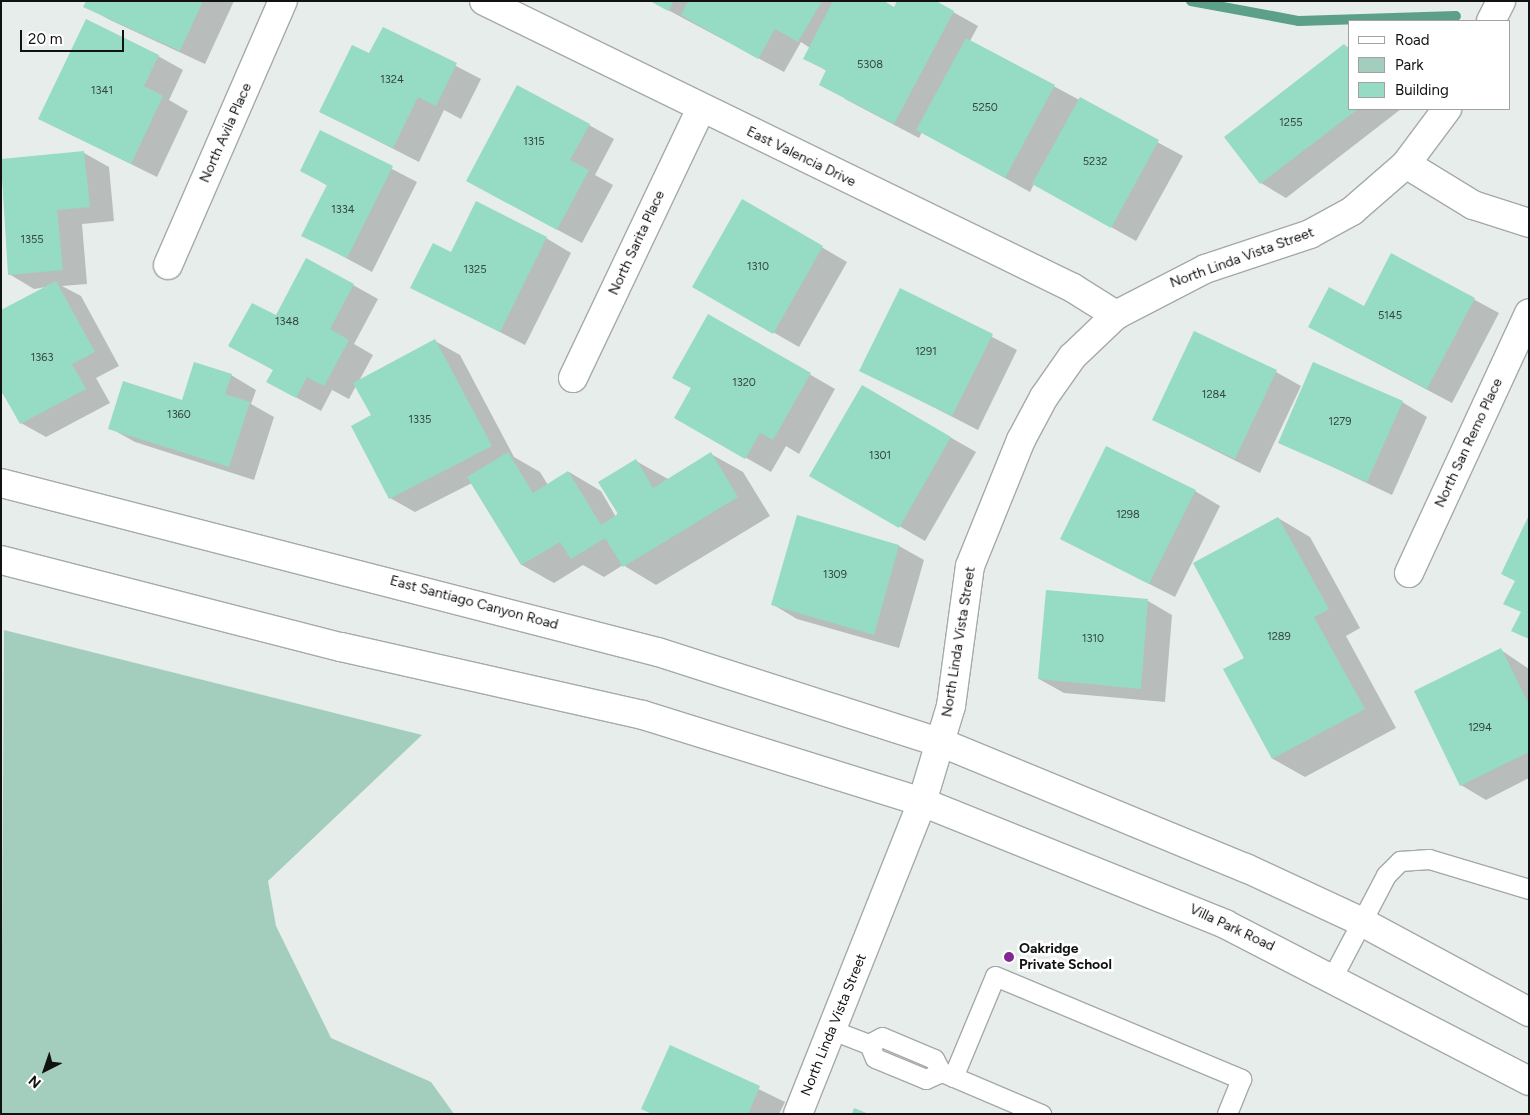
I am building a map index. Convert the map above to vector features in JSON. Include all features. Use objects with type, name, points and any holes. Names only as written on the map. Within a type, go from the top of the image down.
[{"type":"main road","name":"North Avila Place","points":[[168,265],[283,1]]},
{"type":"main road","name":"East Valencia Drive","points":[[484,1],[1073,288],[1116,315]]},
{"type":"main road","points":[[1492,20],[1501,1]]},
{"type":"main road","name":"North Sarita Place","points":[[573,378],[701,108]]},
{"type":"main road","name":"North Linda Vista Street","points":[[798,1114],[922,802],[942,743],[970,566],[986,522],[1044,397],[1072,357],[1116,315],[1205,269],[1310,234],[1352,211],[1406,164],[1446,110]]},
{"type":"main road","points":[[1406,164],[1473,204],[1529,223]]},
{"type":"main road","name":"North San Remo Place","points":[[1409,574],[1529,313]]},
{"type":"main road","name":"East Santiago Canyon Road","points":[[1,483],[658,652],[942,743]]},
{"type":"main road","points":[[1,560],[340,647],[643,715],[922,802]]},
{"type":"main road","points":[[942,743],[1137,821],[1360,921],[1529,1012]]},
{"type":"main road","name":"Villa Park Road","points":[[922,802],[1158,894],[1333,976],[1529,1081]]},
{"type":"lane","points":[[1333,976],[1360,921],[1386,875],[1400,861],[1415,858],[1529,889]]},
{"type":"lane","points":[[947,1074],[995,976],[1241,1079],[1227,1114]]},
{"type":"lane","points":[[832,1030],[869,1044],[875,1058],[926,1079],[947,1074],[1041,1114]]},
{"type":"green space","points":[[4,630],[422,735],[268,881],[276,926],[331,1038],[431,1082],[454,1114],[1,1114]]},
{"type":"building","points":[[86,1],[203,1],[180,51],[83,7]]},
{"type":"building","points":[[650,1],[674,1],[668,11]]},
{"type":"building","points":[[688,1],[822,1],[798,42],[775,29],[758,59],[681,15]]},
{"type":"building","points":[[833,1],[884,1],[894,7],[897,1],[936,1],[954,11],[894,124],[819,85],[826,70],[803,59]]},
{"type":"building","points":[[86,19],[159,55],[144,86],[163,96],[131,164],[38,119]]},
{"type":"building","points":[[383,27],[457,63],[436,106],[418,97],[393,148],[319,112],[352,45],[369,53]]},
{"type":"building","points":[[966,38],[1055,85],[1005,178],[916,130]]},
{"type":"building","points":[[1344,44],[1348,49],[1348,110],[1357,110],[1260,184],[1224,137]]},
{"type":"building","points":[[517,85],[590,124],[570,160],[589,170],[557,230],[466,181]]},
{"type":"building","points":[[1080,97],[1159,140],[1111,228],[1032,184]]},
{"type":"building","points":[[320,130],[393,166],[347,258],[301,236],[327,185],[300,171]]},
{"type":"building","points":[[84,151],[90,207],[57,210],[63,270],[8,275],[1,159]]},
{"type":"building","points":[[742,199],[823,246],[773,334],[692,287]]},
{"type":"building","points":[[476,201],[547,237],[500,332],[410,288],[433,243],[451,252]]},
{"type":"building","points":[[1391,253],[1475,298],[1427,389],[1308,327],[1329,287],[1364,306]]},
{"type":"building","points":[[306,258],[354,284],[330,329],[349,340],[324,386],[307,377],[296,398],[266,382],[273,370],[228,346],[252,303],[276,315]]},
{"type":"building","points":[[56,281],[95,352],[72,364],[86,389],[20,424],[1,390],[1,310]]},
{"type":"building","points":[[900,288],[993,334],[952,416],[859,371]]},
{"type":"building","points":[[708,314],[811,373],[773,440],[760,433],[745,459],[674,418],[691,388],[672,378]]},
{"type":"building","points":[[1194,331],[1277,370],[1235,459],[1152,420]]},
{"type":"building","points":[[435,339],[492,446],[389,499],[351,426],[371,415],[353,383]]},
{"type":"building","points":[[194,362],[232,374],[225,394],[250,402],[229,467],[108,429],[123,381],[182,400]]},
{"type":"building","points":[[1313,362],[1403,401],[1367,482],[1278,443]]},
{"type":"building","points":[[862,385],[951,437],[899,528],[809,476]]},
{"type":"building","points":[[1106,446],[1196,490],[1149,584],[1060,539]]},
{"type":"building","points":[[508,452],[533,493],[568,471],[601,525],[618,514],[598,482],[636,459],[653,488],[711,452],[738,497],[623,567],[605,538],[571,559],[560,542],[521,565],[467,477]]},
{"type":"building","points":[[797,515],[899,545],[874,635],[771,605]]},
{"type":"building","points":[[1529,515],[1529,639],[1511,631],[1521,612],[1503,604],[1515,581],[1501,574]]},
{"type":"building","points":[[1278,517],[1329,609],[1314,617],[1365,709],[1272,759],[1223,669],[1244,658],[1193,563]]},
{"type":"building","points":[[1046,590],[1148,599],[1141,689],[1038,679]]},
{"type":"building","points":[[1501,648],[1529,704],[1529,752],[1460,786],[1414,691]]},
{"type":"building","points":[[670,1045],[760,1086],[748,1114],[652,1114],[641,1109]]},
{"type":"building","points":[[854,1108],[869,1114],[852,1114]]},
{"type":"waterway","points":[[1191,1],[1299,21],[1456,16]]},
{"type":"place","name":"Oakridge Private School","points":[[1009,957]]}]
